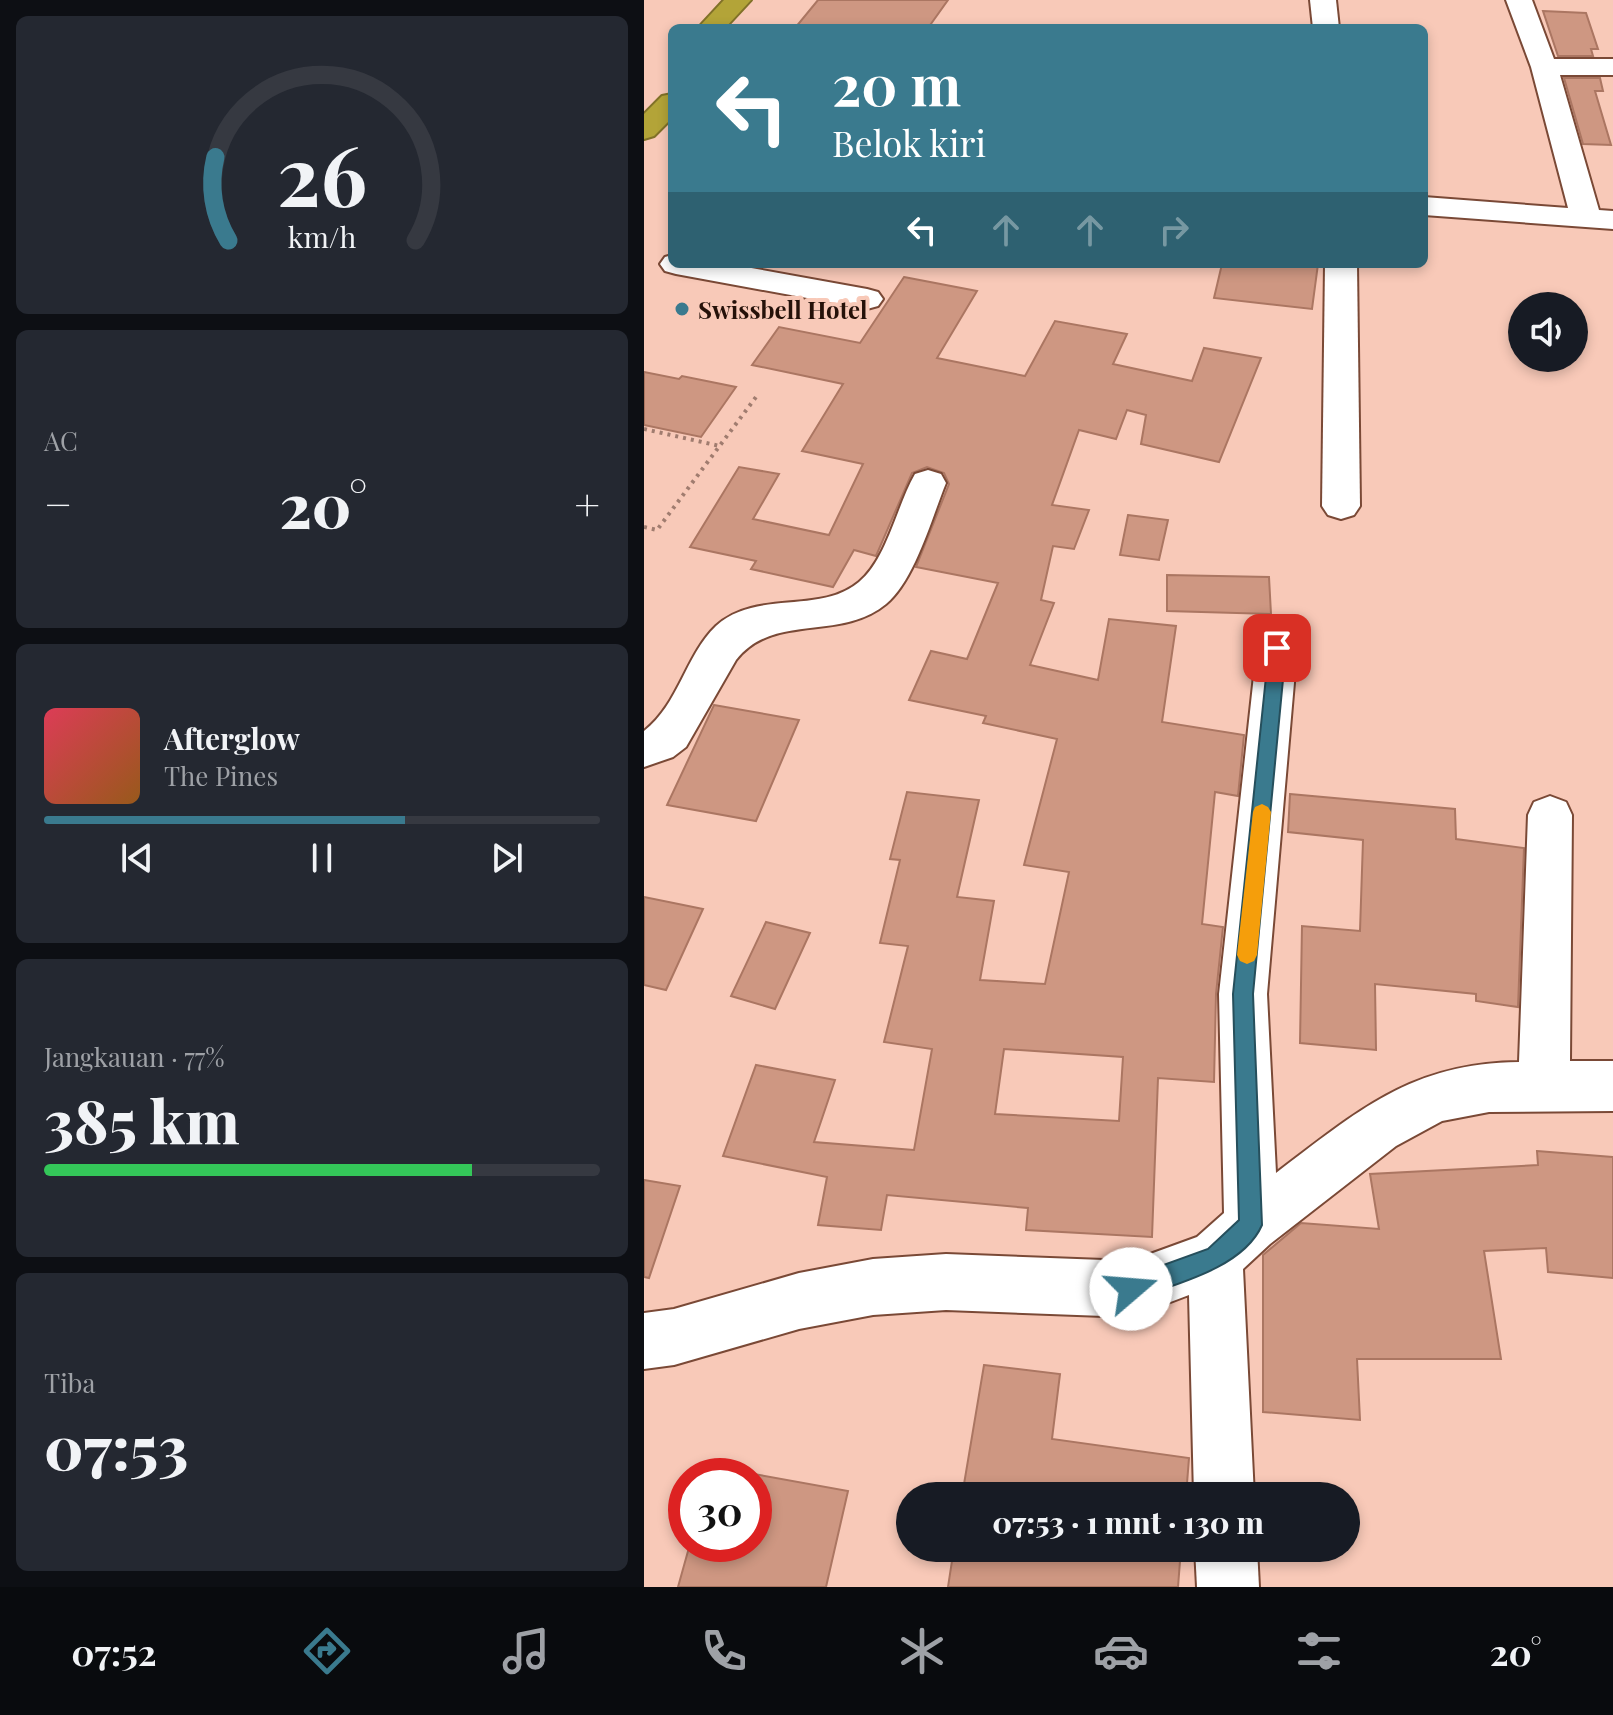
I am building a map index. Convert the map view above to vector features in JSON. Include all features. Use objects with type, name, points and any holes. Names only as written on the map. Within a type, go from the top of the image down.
[{"type":"highway","points":[[715,24],[738,0]]},
{"type":"highway","points":[[743,24],[766,0]]},
{"type":"street","points":[[1323,0],[1326,24]]},
{"type":"street","points":[[1428,206],[1600,220],[1519,0]]},
{"type":"street","points":[[1544,67],[1613,67]]},
{"type":"street","points":[[644,259],[668,263]]},
{"type":"street","points":[[696,268],[867,299]]},
{"type":"street","points":[[1341,268],[1341,506]]},
{"type":"street","points":[[644,749],[661,743],[674,731],[717,656],[730,638],[748,625],[768,619],[827,612],[856,603],[875,591],[928,483]]},
{"type":"street","points":[[1224,1482],[1243,994],[1277,648]]},
{"type":"street","points":[[1544,1085],[1550,815]]},
{"type":"street","points":[[644,1341],[674,1337],[799,1301],[873,1287],[946,1282],[1131,1289],[1233,1241],[1378,1128],[1435,1097],[1489,1087],[1613,1086]]},
{"type":"street","points":[[1227,1562],[1228,1587]]},
{"type":"path","points":[[644,527],[657,530],[756,397]]},
{"type":"path","points":[[644,429],[720,446]]},
{"type":"building","points":[[818,0],[948,0],[931,24],[798,24]]},
{"type":"building","points":[[1543,11],[1586,13],[1598,49],[1591,49],[1593,56],[1558,56]]},
{"type":"building","points":[[1564,78],[1600,78],[1603,91],[1595,91],[1611,145],[1583,144]]},
{"type":"building","points":[[1221,268],[1317,268],[1312,309],[1214,298]]},
{"type":"building","points":[[904,277],[977,291],[937,358],[1025,376],[1055,321],[1127,334],[1113,364],[1192,381],[1204,348],[1261,358],[1219,462],[1141,444],[1146,415],[1127,410],[1116,439],[1079,430],[1052,505],[1089,510],[1074,549],[1053,546],[1041,600],[1054,603],[1030,665],[1098,680],[1109,619],[1176,626],[1162,722],[1244,735],[1238,796],[1215,792],[1202,924],[1223,927],[1216,994],[1214,1082],[1158,1078],[1152,1237],[1026,1230],[1028,1208],[887,1195],[881,1230],[818,1225],[827,1177],[723,1156],[756,1065],[835,1080],[814,1142],[914,1150],[932,1049],[884,1042],[908,946],[880,943],[900,860],[890,859],[907,792],[979,800],[957,897],[994,901],[980,980],[1045,984],[1069,872],[1024,865],[1057,739],[983,723],[986,716],[909,700],[931,651],[967,659],[998,583],[916,567],[949,484],[944,473],[927,467],[912,473],[876,556],[854,550],[833,587],[751,569],[756,561],[690,547],[739,467],[779,474],[753,519],[829,535],[863,464],[802,451],[843,384],[752,365],[779,327],[860,343]],"holes":[[[1004,1049],[1123,1057],[1119,1121],[995,1114]]]},
{"type":"building","points":[[644,372],[736,387],[701,437],[644,425]]},
{"type":"building","points":[[1128,515],[1168,520],[1159,560],[1120,555]]},
{"type":"building","points":[[1167,575],[1269,577],[1271,614],[1167,611]]},
{"type":"building","points":[[714,705],[799,720],[756,821],[667,805]]},
{"type":"building","points":[[1290,794],[1455,809],[1456,839],[1524,848],[1518,1007],[1476,1001],[1476,994],[1375,984],[1376,1050],[1300,1043],[1302,926],[1360,931],[1363,840],[1288,832]]},
{"type":"building","points":[[644,897],[703,909],[666,990],[644,985]]},
{"type":"building","points":[[766,922],[810,933],[775,1009],[731,996]]},
{"type":"building","points":[[1537,1151],[1613,1157],[1613,1278],[1548,1272],[1546,1248],[1484,1251],[1501,1359],[1357,1359],[1360,1420],[1263,1412],[1263,1255],[1301,1223],[1379,1229],[1370,1174],[1538,1165]]},
{"type":"building","points":[[644,1180],[680,1186],[649,1278],[644,1277]]},
{"type":"building","points":[[984,1365],[1060,1374],[1052,1439],[1189,1458],[1187,1482],[964,1482]]},
{"type":"building","points":[[772,1477],[848,1491],[826,1587],[678,1587],[685,1562],[772,1562]]},
{"type":"building","points":[[952,1562],[1180,1562],[1178,1587],[948,1587]]},
{"type":"slow traffic","points":[[1247,955],[1262,812]]},
{"type":"place","name":"Swissbell Hotel","points":[[682,309]]},
{"type":"route","points":[[1131,1289],[1215,1258],[1251,1225],[1243,994],[1277,648]]}]
